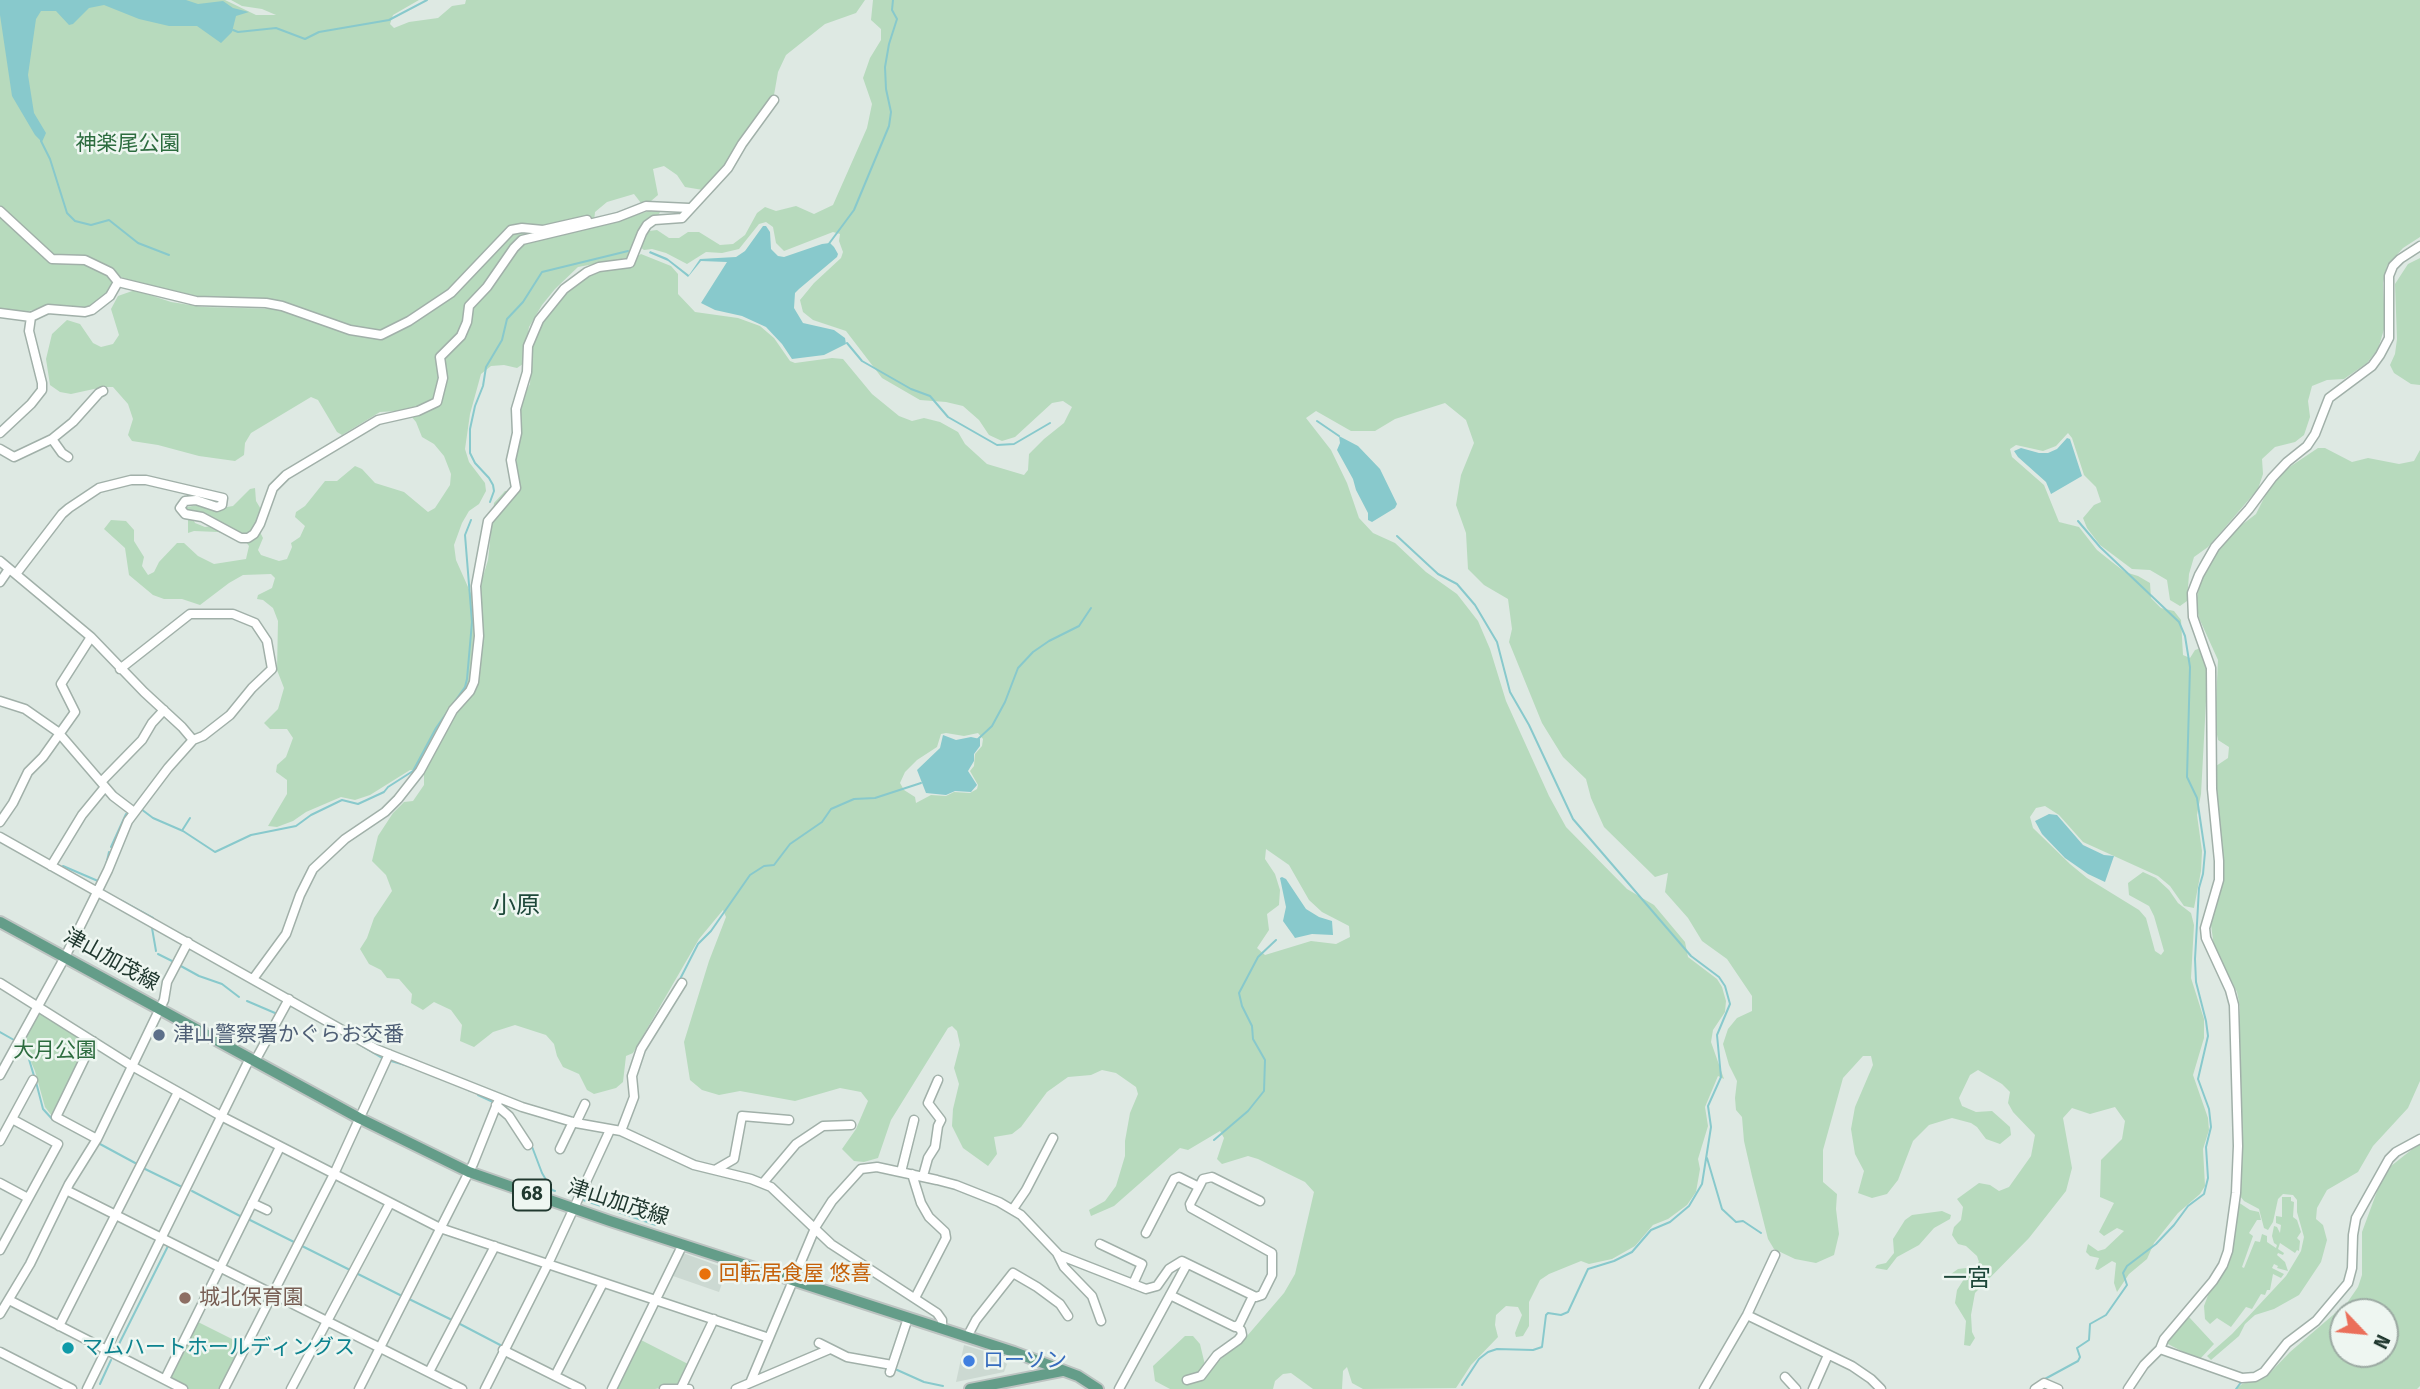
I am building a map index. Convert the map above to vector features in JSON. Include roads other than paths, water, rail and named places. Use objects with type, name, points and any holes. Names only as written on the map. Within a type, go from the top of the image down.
[{"type":"main road","name":"津山加茂線","points":[[0,922],[359,1118],[469,1171],[1014,1352],[1078,1376],[1098,1389]]},
{"type":"main road","points":[[1013,1380],[1020,1366],[1018,1356],[1014,1352]]},
{"type":"main road","points":[[977,1388],[1065,1371]]},
{"type":"street","points":[[253,979],[286,934],[313,869],[345,839],[385,812],[398,799],[420,771],[453,710],[470,691],[474,681],[479,636],[476,586],[488,521],[516,488],[511,460],[518,421],[516,410],[527,372],[528,346],[538,320],[564,289],[587,272],[599,267],[631,263],[642,233],[654,220],[682,218],[728,168],[774,100]]},
{"type":"street","points":[[0,582],[69,508],[99,488],[131,480],[170,485],[223,498],[222,505],[217,507],[196,500],[185,501],[181,504],[181,512],[202,517],[235,535],[248,538],[260,524],[277,481],[378,420],[418,411],[437,402],[443,378],[440,357],[461,337],[465,330],[469,306],[487,287],[522,240],[602,222],[646,206],[689,208]]},
{"type":"street","points":[[0,211],[52,259],[85,260],[110,272],[118,282],[196,301],[282,306],[350,330],[381,335],[409,321],[452,293],[511,230],[543,230],[597,219],[602,222]]},
{"type":"street","points":[[2128,1389],[2223,1265],[2234,1217],[2238,1164],[2234,1005],[2230,990],[2206,939],[2205,928],[2219,880],[2219,861],[2212,789],[2211,668],[2193,617],[2192,593],[2203,566],[2215,547],[2272,478],[2307,446],[2315,434],[2329,398],[2372,366],[2380,355],[2389,338],[2389,276],[2400,259],[2420,246]]},
{"type":"street","points":[[0,433],[31,404],[41,390],[42,383],[29,331],[31,317],[48,309],[85,312],[92,310],[110,296],[118,282]]},
{"type":"street","points":[[0,313],[31,317]]},
{"type":"street","points":[[0,449],[14,457],[52,439],[103,391]]},
{"type":"street","points":[[52,439],[68,457]]},
{"type":"street","points":[[0,561],[92,637],[192,740]]},
{"type":"street","points":[[0,1075],[65,957],[98,891],[128,821],[192,740],[203,736],[230,715],[272,669],[267,640],[256,624],[233,614],[190,614],[120,668]]},
{"type":"street","points":[[0,821],[2,811],[13,803],[28,772],[60,735],[75,712],[61,684],[92,637]]},
{"type":"street","points":[[0,701],[25,709],[60,735],[103,784],[135,812]]},
{"type":"street","points":[[51,866],[103,784],[142,740],[164,710]]},
{"type":"street","points":[[0,837],[389,1054],[498,1102],[621,1131],[686,1162],[762,1183],[779,1192],[815,1231],[831,1244],[937,1313],[942,1320],[942,1329]]},
{"type":"street","points":[[0,1314],[30,1264],[66,1190],[97,1139],[159,1008],[167,982],[188,942]]},
{"type":"street","points":[[621,1131],[634,1097],[632,1076],[641,1049],[682,983]]},
{"type":"street","points":[[0,984],[132,1066],[221,1116],[440,1227],[769,1338]]},
{"type":"street","points":[[87,1389],[221,1116],[289,999]]},
{"type":"street","points":[[93,1041],[56,1117],[97,1139]]},
{"type":"street","points":[[224,1389],[334,1174],[389,1054]]},
{"type":"street","points":[[0,1141],[33,1080]]},
{"type":"street","points":[[923,1177],[928,1158],[935,1146],[937,1126],[941,1120],[928,1103],[938,1080]]},
{"type":"street","points":[[60,1326],[178,1092]]},
{"type":"street","points":[[498,1102],[528,1145]]},
{"type":"street","points":[[359,1389],[469,1171],[498,1102]]},
{"type":"street","points":[[560,1149],[584,1104]]},
{"type":"street","points":[[716,1170],[734,1159],[742,1116],[789,1120]]},
{"type":"street","points":[[0,1250],[58,1144],[12,1119]]},
{"type":"street","points":[[901,1172],[914,1120]]},
{"type":"street","points":[[762,1183],[796,1144],[823,1126],[850,1125]]},
{"type":"street","points":[[485,1389],[548,1264],[610,1130]]},
{"type":"street","points":[[1013,1209],[1053,1138]]},
{"type":"street","points":[[2160,1349],[2242,1378],[2255,1377],[2264,1372],[2287,1343],[2316,1321],[2348,1283],[2352,1268],[2356,1218],[2389,1159],[2420,1139]]},
{"type":"street","points":[[165,1379],[280,1147]]},
{"type":"street","points":[[750,1383],[815,1231],[832,1200],[861,1169],[877,1167],[956,1185],[1013,1209],[1057,1253],[1063,1267],[1092,1296],[1101,1321]]},
{"type":"street","points":[[912,1174],[921,1203],[929,1217],[945,1232],[946,1237],[915,1298]]},
{"type":"street","points":[[1146,1233],[1174,1180],[1179,1177],[1199,1186]]},
{"type":"street","points":[[1057,1253],[1150,1289],[1160,1283],[1169,1269],[1182,1261],[1259,1297],[1272,1275],[1272,1253],[1191,1208],[1203,1179],[1212,1177],[1260,1201]]},
{"type":"street","points":[[0,1183],[28,1198]]},
{"type":"street","points":[[66,1190],[462,1389]]},
{"type":"street","points":[[252,1203],[267,1210]]},
{"type":"street","points":[[291,1389],[390,1203]]},
{"type":"street","points":[[612,1389],[683,1244]]},
{"type":"street","points":[[1100,1244],[1142,1264],[1133,1284]]},
{"type":"street","points":[[429,1373],[495,1246]]},
{"type":"street","points":[[1704,1389],[1747,1315],[1775,1255]]},
{"type":"street","points":[[1119,1389],[1187,1264]]},
{"type":"street","points":[[967,1337],[976,1320],[1013,1273],[1060,1304],[1068,1316]]},
{"type":"street","points":[[556,1375],[604,1283]]},
{"type":"street","points":[[1170,1295],[1241,1330],[1238,1340],[1217,1355],[1201,1376],[1187,1380]]},
{"type":"street","points":[[1236,1326],[1253,1296]]},
{"type":"street","points":[[9,1300],[183,1389]]},
{"type":"street","points":[[1747,1315],[1862,1372],[1881,1389]]},
{"type":"street","points":[[819,1343],[846,1356],[891,1369],[908,1318]]},
{"type":"street","points":[[664,1389],[685,1388],[714,1319]]},
{"type":"street","points":[[504,1348],[581,1389]]},
{"type":"street","points":[[736,1389],[830,1349]]},
{"type":"street","points":[[0,1352],[72,1389]]},
{"type":"street","points":[[1813,1389],[1828,1354]]},
{"type":"street","points":[[1784,1377],[1796,1389]]},
{"type":"street","points":[[2035,1389],[2044,1383],[2059,1389]]},
{"type":"water","points":[[0,0],[186,0],[198,4],[223,1],[233,8],[249,12],[236,16],[232,32],[221,43],[197,26],[169,26],[139,19],[104,5],[89,8],[69,25],[56,11],[41,11],[36,19],[28,75],[34,113],[46,133],[42,142],[12,96]]},
{"type":"water","points":[[763,226],[770,232],[771,249],[778,256],[784,257],[822,244],[830,243],[834,247],[837,257],[795,293],[794,308],[803,323],[834,330],[845,338],[846,344],[824,355],[792,359],[766,327],[701,303],[727,262],[701,261],[688,277],[668,261],[649,253],[650,251],[667,258],[689,275],[700,259],[736,257],[745,251]]},
{"type":"water","points":[[1339,436],[1358,446],[1380,469],[1397,504],[1372,522],[1368,520],[1368,513],[1353,479],[1337,450]]},
{"type":"water","points":[[2067,438],[2070,439],[2082,476],[2051,494],[2046,482],[2014,451],[2021,448],[2048,453],[2057,449]]},
{"type":"water","points":[[943,735],[956,740],[971,737],[980,739],[980,746],[968,771],[977,785],[971,792],[955,791],[946,795],[926,793],[917,770],[940,748]]},
{"type":"water","points":[[2049,814],[2057,815],[2083,845],[2104,855],[2114,856],[2105,882],[2065,858],[2042,834],[2035,821]]},
{"type":"water","points":[[1282,877],[1306,909],[1332,921],[1333,935],[1312,934],[1295,938],[1283,921],[1286,907],[1280,878]]},
{"type":"waterway","points":[[233,30],[238,32],[276,28],[305,39],[319,32],[389,20],[427,0]]},
{"type":"waterway","points":[[828,245],[854,210],[889,126],[891,112],[885,67],[897,19],[892,10],[893,0]]},
{"type":"waterway","points":[[41,141],[50,159],[67,213],[75,221],[91,225],[109,220],[138,243],[169,255]]},
{"type":"waterway","points":[[490,502],[493,485],[470,453],[470,429],[486,367],[502,340],[507,319],[523,302],[542,272],[628,251]]},
{"type":"waterway","points":[[847,343],[862,361],[911,389],[930,396],[948,417],[997,445],[1014,444],[1050,423]]},
{"type":"waterway","points":[[1317,421],[1339,436]]},
{"type":"waterway","points":[[141,809],[215,852],[251,835],[296,826],[311,815],[342,800],[358,804],[384,792],[413,771],[436,728],[465,687],[467,679],[472,622],[465,535],[471,520]]},
{"type":"waterway","points":[[2043,1380],[2078,1361],[2080,1357],[2077,1348],[2089,1340],[2090,1324],[2106,1315],[2127,1285],[2123,1273],[2127,1266],[2156,1244],[2188,1206],[2204,1194],[2208,1178],[2206,1147],[2211,1127],[2209,1109],[2198,1079],[2208,1036],[2196,982],[2195,959],[2199,888],[2205,852],[2197,798],[2187,777],[2190,667],[2185,636],[2179,622],[2100,547],[2078,521]]},
{"type":"waterway","points":[[1397,536],[1438,574],[1457,584],[1475,605],[1497,642],[1510,692],[1529,725],[1573,819],[1691,956],[1719,977],[1725,986],[1730,1004],[1717,1035],[1721,1077],[1708,1106],[1711,1127],[1702,1184],[1689,1206],[1670,1222],[1651,1230],[1632,1252],[1588,1269],[1568,1312],[1546,1315],[1542,1347],[1533,1350],[1497,1349],[1488,1352],[1479,1359],[1462,1385]]},
{"type":"waterway","points":[[977,740],[992,726],[1018,668],[1033,652],[1079,626],[1091,608]]},
{"type":"waterway","points":[[678,983],[698,944],[711,931],[750,875],[764,866],[774,865],[790,844],[822,822],[831,809],[854,799],[875,798],[921,783]]},
{"type":"waterway","points":[[111,847],[126,814]]},
{"type":"waterway","points":[[183,829],[190,818]]},
{"type":"waterway","points":[[106,865],[109,852]]},
{"type":"waterway","points":[[63,866],[98,881]]},
{"type":"waterway","points":[[120,900],[153,918]]},
{"type":"waterway","points":[[152,928],[156,951]]},
{"type":"waterway","points":[[1214,1140],[1248,1111],[1264,1091],[1265,1060],[1253,1039],[1252,1026],[1239,993],[1258,957],[1276,940]]},
{"type":"waterway","points":[[158,954],[174,962]]},
{"type":"waterway","points":[[179,965],[222,984],[239,997]]},
{"type":"waterway","points":[[247,1001],[275,1013]]},
{"type":"waterway","points":[[0,1032],[14,1040]]},
{"type":"waterway","points":[[357,1043],[382,1058]]},
{"type":"waterway","points":[[21,1046],[28,1056],[34,1076]]},
{"type":"waterway","points":[[391,1061],[412,1067]]},
{"type":"waterway","points":[[36,1082],[43,1109],[53,1120]]},
{"type":"waterway","points":[[478,1095],[493,1102]]},
{"type":"waterway","points":[[520,1126],[526,1136]]},
{"type":"waterway","points":[[100,1144],[137,1164]]},
{"type":"waterway","points":[[531,1144],[542,1173],[555,1191]]},
{"type":"waterway","points":[[1707,1158],[1722,1209],[1736,1222],[1743,1221],[1761,1233]]},
{"type":"waterway","points":[[143,1168],[180,1186]]},
{"type":"waterway","points":[[192,1191],[240,1216]]},
{"type":"waterway","points":[[583,1200],[610,1209]]},
{"type":"waterway","points":[[618,1212],[656,1225]]},
{"type":"waterway","points":[[248,1219],[294,1242]]},
{"type":"waterway","points":[[117,1348],[168,1246]]},
{"type":"waterway","points":[[302,1246],[350,1270]]},
{"type":"waterway","points":[[358,1274],[400,1295]]},
{"type":"waterway","points":[[409,1299],[452,1320]]},
{"type":"waterway","points":[[460,1324],[504,1347]]},
{"type":"waterway","points":[[776,1376],[819,1357]]},
{"type":"waterway","points":[[100,1384],[111,1360]]},
{"type":"waterway","points":[[895,1369],[924,1382],[943,1386]]},
{"type":"waterway","points":[[2236,1389],[2242,1381]]},
{"type":"place","name":"津山警察署かぐらお交番","points":[[159,1035]]},
{"type":"place","name":"回転居食屋 悠喜","points":[[705,1274]]},
{"type":"place","name":"城北保育園","points":[[185,1298]]},
{"type":"place","name":"マムハートホールディングス","points":[[68,1348]]},
{"type":"place","name":"ローソン","points":[[969,1361]]},
{"type":"district","name":"小原","points":[[516,906]]},
{"type":"district","name":"一宮","points":[[1967,1279]]},
{"type":"park label","name":"神楽尾公園","points":[[128,144]]},
{"type":"park label","name":"大月公園","points":[[55,1051]]}]
